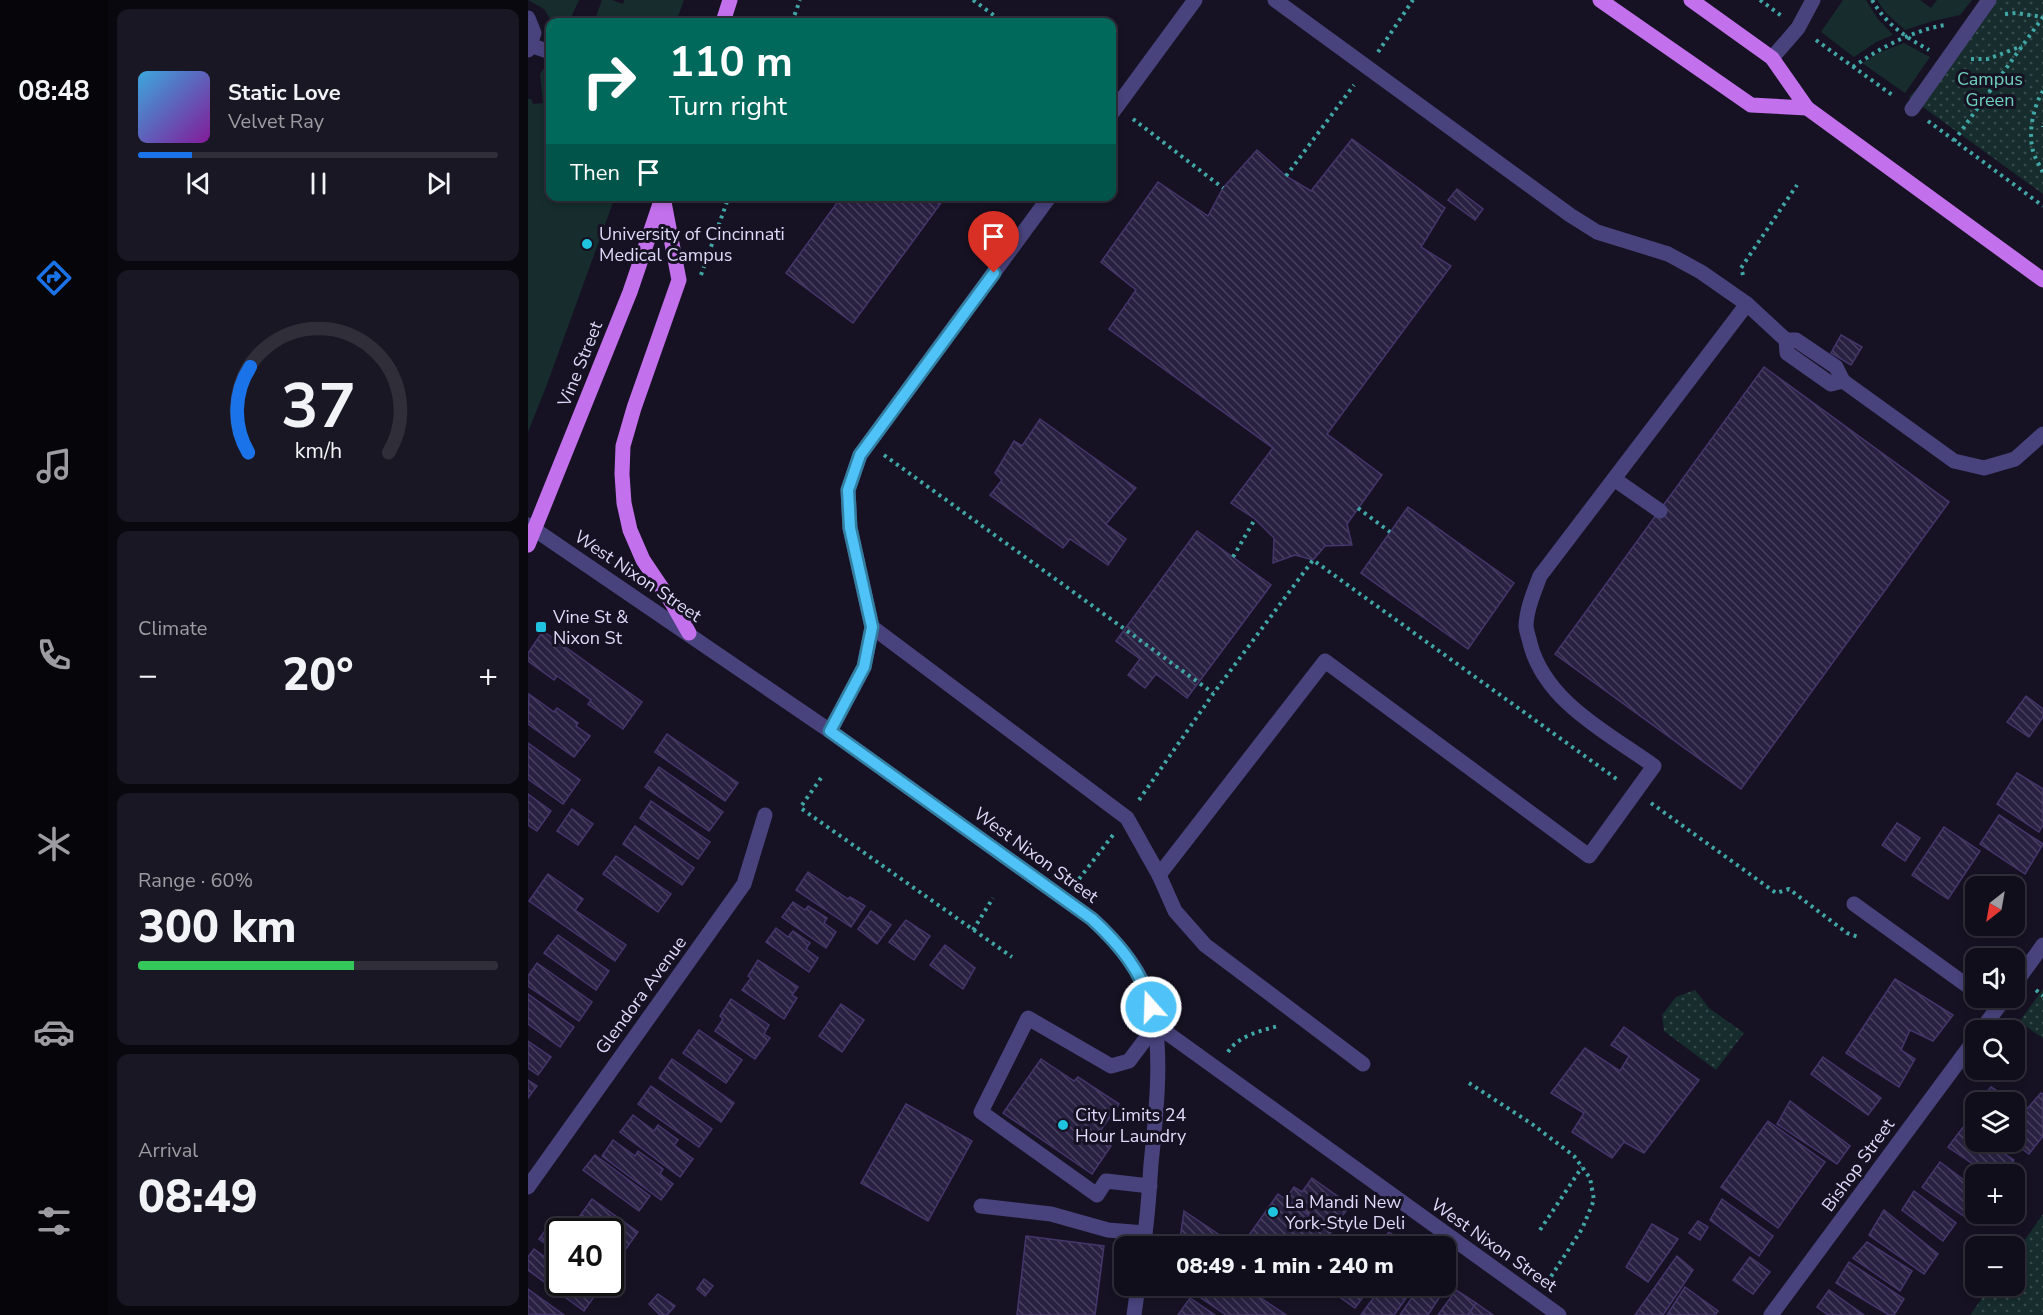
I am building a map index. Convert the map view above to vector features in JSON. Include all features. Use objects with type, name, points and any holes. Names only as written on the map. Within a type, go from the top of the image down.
[{"type":"main road","points":[[724,18],[730,0]]},
{"type":"main road","points":[[1600,0],[1751,105],[1807,108]]},
{"type":"main road","points":[[1691,0],[1772,58],[1807,108],[2043,280]]},
{"type":"main road","name":"Vine Street","points":[[528,545],[531,527],[630,292],[662,201]]},
{"type":"main road","points":[[664,201],[679,280],[634,408],[623,446],[622,474],[624,503],[643,560],[689,633]]},
{"type":"street","points":[[1116,107],[1196,0]]},
{"type":"street","points":[[1275,0],[1569,215],[1597,232],[1668,254],[1701,272],[1747,304],[1785,340],[1796,340],[1836,367],[1843,381],[1954,461],[1984,468],[2015,459],[2043,434]]},
{"type":"street","points":[[1772,58],[1798,28],[1814,0]]},
{"type":"street","points":[[1912,109],[1989,0]]},
{"type":"street","points":[[528,18],[534,33],[529,47],[546,51]]},
{"type":"street","points":[[830,731],[864,667],[872,627],[850,528],[848,490],[860,455],[1046,201]]},
{"type":"street","points":[[1159,875],[1325,662],[1589,856],[1654,766],[1573,708],[1549,683],[1534,659],[1526,627],[1530,603],[1540,576],[1747,304]]},
{"type":"street","points":[[1614,478],[1660,510]]},
{"type":"street","name":"West Nixon Street","points":[[531,527],[830,731],[1092,919],[1127,955],[1146,988],[1156,1025],[1559,1315]]},
{"type":"street","points":[[872,627],[1127,818],[1159,875],[1175,911],[1205,945],[1363,1064]]},
{"type":"street","name":"Glendora Avenue","points":[[528,1187],[744,884],[765,815]]},
{"type":"street","points":[[1854,904],[1965,984]]},
{"type":"street","points":[[2025,970],[2043,945]]},
{"type":"street","points":[[1989,1020],[1998,1008]]},
{"type":"street","points":[[1150,1186],[1106,1180],[1097,1195],[981,1112],[1028,1018],[1111,1066],[1129,1061],[1156,1025]]},
{"type":"street","points":[[1144,1236],[1157,1101],[1156,1025]]},
{"type":"street","name":"Bishop Street","points":[[1771,1315],[1965,1053]]},
{"type":"street","points":[[981,1206],[1051,1214],[1130,1236]]},
{"type":"street","points":[[1134,1315],[1137,1296]]},
{"type":"path","points":[[793,18],[800,0]]},
{"type":"path","points":[[973,0],[998,18]]},
{"type":"path","points":[[1286,176],[1367,67],[1413,0]]},
{"type":"path","points":[[1954,141],[2043,17]]},
{"type":"path","points":[[2043,91],[2032,124],[2033,151],[2043,173]]},
{"type":"path","points":[[1116,111],[1223,188]]},
{"type":"path","points":[[1747,304],[1741,268],[1797,185]]},
{"type":"path","points":[[868,444],[1213,694]]},
{"type":"path","points":[[1358,508],[1390,532]]},
{"type":"path","points":[[1233,557],[1255,519]]},
{"type":"path","points":[[1079,879],[1127,818],[1213,694],[1312,560],[1776,893],[1789,890],[1847,933],[1858,937]]},
{"type":"path","points":[[821,778],[802,807],[1012,957]]},
{"type":"path","points":[[973,930],[993,898]]},
{"type":"path","points":[[2035,990],[2043,996]]},
{"type":"path","points":[[1227,1053],[1233,1044],[1258,1032],[1285,1024],[1294,1012]]},
{"type":"path","points":[[1469,1083],[1532,1124],[1574,1156],[1590,1178],[1594,1200],[1582,1229],[1546,1284]]},
{"type":"path","points":[[1540,1230],[1582,1167]]},
{"type":"green space","points":[[528,0],[579,0],[571,18],[550,18],[544,9]]},
{"type":"green space","points":[[602,0],[612,0],[623,4],[624,0],[684,0],[677,18],[595,18]]},
{"type":"green space","points":[[1843,0],[1866,0],[1877,18],[1893,35],[1876,42],[1854,57],[1821,32]]},
{"type":"green space","points":[[1877,0],[1920,0],[1931,8],[1937,0],[1972,0],[1960,15],[1905,30],[1886,13]]},
{"type":"green space","name":"Campus Green","points":[[1989,0],[2043,0],[2043,194],[1909,97],[1948,56]]},
{"type":"green space","points":[[1904,43],[1930,57],[1905,93],[1862,63],[1878,53]]},
{"type":"green space","points":[[546,67],[546,201],[614,201],[528,432],[528,99],[531,99],[533,104],[543,103],[540,74]]},
{"type":"green space","points":[[2043,989],[2043,1038],[2025,1026],[2025,1020],[2020,1020]]},
{"type":"green space","points":[[1695,990],[1709,1008],[1744,1033],[1716,1070],[1664,1031],[1662,1015],[1676,997]]},
{"type":"green space","points":[[2043,1214],[2043,1315],[1970,1315],[1984,1296],[2025,1296],[2025,1240]]},
{"type":"building","points":[[1352,139],[1445,208],[1421,247],[1451,266],[1327,434],[1382,475],[1347,524],[1352,545],[1325,546],[1313,560],[1295,555],[1273,563],[1274,538],[1255,519],[1231,503],[1273,448],[1109,329],[1136,290],[1101,262],[1158,182],[1208,216],[1223,188],[1257,150],[1286,176],[1311,191]]},
{"type":"building","points":[[1457,189],[1483,209],[1475,220],[1448,200]]},
{"type":"building","points":[[838,201],[942,201],[853,323],[786,273]]},
{"type":"building","points":[[1841,335],[1862,347],[1851,365],[1831,353]]},
{"type":"building","points":[[1764,367],[1949,502],[1741,789],[1555,654]]},
{"type":"building","points":[[1040,419],[1136,488],[1106,524],[1126,539],[1108,565],[1070,539],[1063,548],[990,495],[1002,480],[995,473],[1014,441],[1022,446]]},
{"type":"building","points":[[1408,507],[1514,583],[1468,649],[1361,573]]},
{"type":"building","points":[[1197,531],[1271,585],[1187,698],[1156,674],[1145,688],[1128,675],[1140,659],[1116,641]]},
{"type":"building","points":[[543,631],[642,702],[623,729],[588,704],[591,700],[557,676],[554,680],[528,661],[528,653]]},
{"type":"building","points":[[529,694],[554,712],[557,708],[578,723],[576,726],[590,736],[574,757],[528,724]]},
{"type":"building","points":[[2026,696],[2043,709],[2043,717],[2029,737],[2007,722]]},
{"type":"building","points":[[667,734],[738,783],[725,801],[655,752]]},
{"type":"building","points":[[528,743],[580,780],[563,804],[528,779]]},
{"type":"building","points":[[659,767],[723,812],[709,831],[645,787]]},
{"type":"building","points":[[2017,773],[2043,789],[2043,825],[2039,832],[1997,804]]},
{"type":"building","points":[[528,794],[551,811],[537,831],[528,825]]},
{"type":"building","points":[[651,801],[710,842],[698,859],[640,818]]},
{"type":"building","points":[[572,809],[593,824],[578,845],[557,831]]},
{"type":"building","points":[[1999,815],[2043,844],[2025,874],[1980,844]]},
{"type":"building","points":[[1897,823],[1920,838],[1905,861],[1882,845]]},
{"type":"building","points":[[635,826],[694,868],[682,885],[623,844]]},
{"type":"building","points":[[1944,827],[1980,851],[1948,899],[1912,875]]},
{"type":"building","points":[[616,856],[671,894],[658,912],[603,874]]},
{"type":"building","points":[[808,872],[848,899],[850,897],[865,906],[851,927],[796,890]]},
{"type":"building","points":[[548,874],[583,899],[575,910],[626,945],[615,961],[529,901]]},
{"type":"building","points":[[793,902],[805,910],[808,906],[827,918],[824,923],[836,932],[826,948],[782,917]]},
{"type":"building","points":[[871,911],[891,925],[877,944],[858,929]]},
{"type":"building","points":[[906,920],[930,936],[914,960],[889,942]]},
{"type":"building","points":[[776,928],[788,937],[793,931],[810,943],[806,949],[818,958],[809,972],[766,942]]},
{"type":"building","points":[[558,935],[609,971],[596,990],[544,953]]},
{"type":"building","points":[[945,945],[975,968],[963,989],[930,965]]},
{"type":"building","points":[[758,960],[798,987],[792,995],[797,998],[784,1019],[742,990],[751,978],[748,976]]},
{"type":"building","points":[[537,963],[592,1002],[579,1021],[528,986],[528,976]]},
{"type":"building","points":[[1895,979],[1953,1015],[1933,1041],[1910,1030],[1901,1050],[1915,1059],[1899,1087],[1846,1053]]},
{"type":"building","points":[[528,994],[574,1027],[560,1047],[528,1024]]},
{"type":"building","points":[[731,999],[769,1025],[764,1034],[770,1038],[755,1059],[715,1031],[723,1019],[720,1016]]},
{"type":"building","points":[[841,1004],[864,1020],[842,1052],[819,1036]]},
{"type":"building","points":[[1624,1027],[1699,1080],[1644,1153],[1624,1142],[1612,1158],[1572,1132],[1584,1113],[1551,1093],[1585,1048],[1620,1071],[1629,1056],[1611,1045]]},
{"type":"building","points":[[699,1030],[742,1060],[726,1083],[683,1053]]},
{"type":"building","points":[[528,1041],[551,1057],[538,1075],[528,1068]]},
{"type":"building","points":[[1823,1057],[1881,1098],[1868,1115],[1811,1074]]},
{"type":"building","points":[[672,1059],[734,1103],[721,1122],[659,1078]]},
{"type":"building","name":"City Limits 24 Hour Laundry","points":[[1041,1059],[1074,1081],[1078,1077],[1119,1104],[1096,1137],[1111,1146],[1092,1174],[1003,1113]]},
{"type":"building","points":[[528,1080],[537,1086],[528,1098]]},
{"type":"building","points":[[651,1086],[712,1129],[699,1147],[638,1104]]},
{"type":"building","points":[[1991,1087],[1999,1092],[1987,1092]]},
{"type":"building","points":[[2041,1093],[2043,1094],[2043,1136],[2029,1154],[2025,1151],[2026,1110]]},
{"type":"building","points":[[1790,1101],[1850,1146],[1837,1164],[1777,1124]]},
{"type":"building","points":[[906,1104],[972,1141],[928,1221],[861,1183]]},
{"type":"building","points":[[633,1115],[654,1131],[658,1125],[678,1140],[674,1145],[693,1159],[680,1177],[620,1132]]},
{"type":"building","points":[[1768,1121],[1825,1162],[1778,1228],[1721,1187]]},
{"type":"building","points":[[1964,1126],[1965,1152],[2002,1152],[2014,1160],[2011,1164],[1973,1164],[1948,1147]]},
{"type":"building","points":[[613,1140],[635,1156],[638,1151],[663,1169],[660,1174],[673,1184],[661,1200],[602,1156]]},
{"type":"building","points":[[595,1155],[650,1196],[639,1211],[583,1170]]},
{"type":"building","points":[[1940,1162],[1965,1181],[1965,1217],[1922,1187]]},
{"type":"building","points":[[1312,1178],[1350,1205],[1332,1231],[1286,1199],[1294,1187],[1302,1192]]},
{"type":"building","points":[[1914,1191],[1956,1223],[1943,1241],[1902,1210]]},
{"type":"building","points":[[1278,1194],[1332,1231],[1328,1236],[1248,1236]]},
{"type":"building","points":[[592,1199],[618,1218],[578,1218]]},
{"type":"building","points":[[1722,1199],[1773,1236],[1759,1256],[1710,1220]]},
{"type":"building","points":[[1884,1210],[1938,1254],[1924,1274],[1869,1235]]},
{"type":"building","points":[[1184,1211],[1221,1236],[1180,1236]]},
{"type":"building","points":[[1698,1221],[1708,1227],[1700,1240],[1689,1233]]},
{"type":"building","points":[[624,1222],[638,1232],[624,1252]]},
{"type":"building","points":[[1652,1224],[1678,1239],[1648,1282],[1626,1267]]},
{"type":"building","points":[[546,1229],[546,1244],[539,1239]]},
{"type":"building","points":[[1026,1236],[1104,1246],[1095,1315],[1017,1315]]},
{"type":"building","points":[[1867,1242],[1912,1271],[1900,1291],[1853,1258]]},
{"type":"building","points":[[534,1249],[546,1258],[546,1283],[528,1270],[528,1257]]},
{"type":"building","points":[[1677,1256],[1693,1270],[1663,1315],[1635,1315]]},
{"type":"building","points":[[1750,1257],[1770,1272],[1753,1294],[1733,1280]]},
{"type":"building","points":[[1849,1262],[1904,1299],[1894,1315],[1889,1315],[1836,1283]]},
{"type":"building","points":[[704,1279],[713,1286],[705,1296],[697,1289]]},
{"type":"building","points":[[1685,1287],[1718,1311],[1715,1315],[1667,1315]]},
{"type":"building","points":[[528,1289],[564,1315],[528,1314]]},
{"type":"building","points":[[1456,1290],[1476,1303],[1468,1315],[1438,1315],[1452,1296],[1456,1296]]},
{"type":"building","points":[[1829,1290],[1864,1315],[1828,1315],[1817,1307]]},
{"type":"building","points":[[658,1294],[675,1306],[667,1315],[660,1315],[649,1304]]},
{"type":"building","points":[[564,1296],[595,1296],[584,1311]]},
{"type":"building","points":[[1198,1296],[1258,1296],[1286,1315],[1226,1315]]},
{"type":"building","points":[[1338,1296],[1364,1296],[1355,1308]]},
{"type":"building","points":[[1375,1296],[1408,1296],[1394,1315],[1361,1315]]},
{"type":"building","points":[[1413,1296],[1439,1298],[1428,1315],[1400,1315]]},
{"type":"building","points":[[1190,1298],[1215,1315],[1178,1315]]},
{"type":"building","points":[[1476,1303],[1493,1315],[1468,1315]]},
{"type":"place","name":"University of Cincinnati Medical Campus","points":[[587,244]]},
{"type":"place","name":"Vine St & Nixon St","points":[[541,627]]},
{"type":"place","name":"City Limits 24 Hour Laundry","points":[[1063,1125]]},
{"type":"place","name":"La Mandi New York-Style Deli","points":[[1273,1212]]},
{"type":"route","points":[[994,273],[860,455],[848,490],[850,528],[872,627],[864,667],[830,731],[1092,919],[1127,955],[1146,988],[1151,1007]]}]
